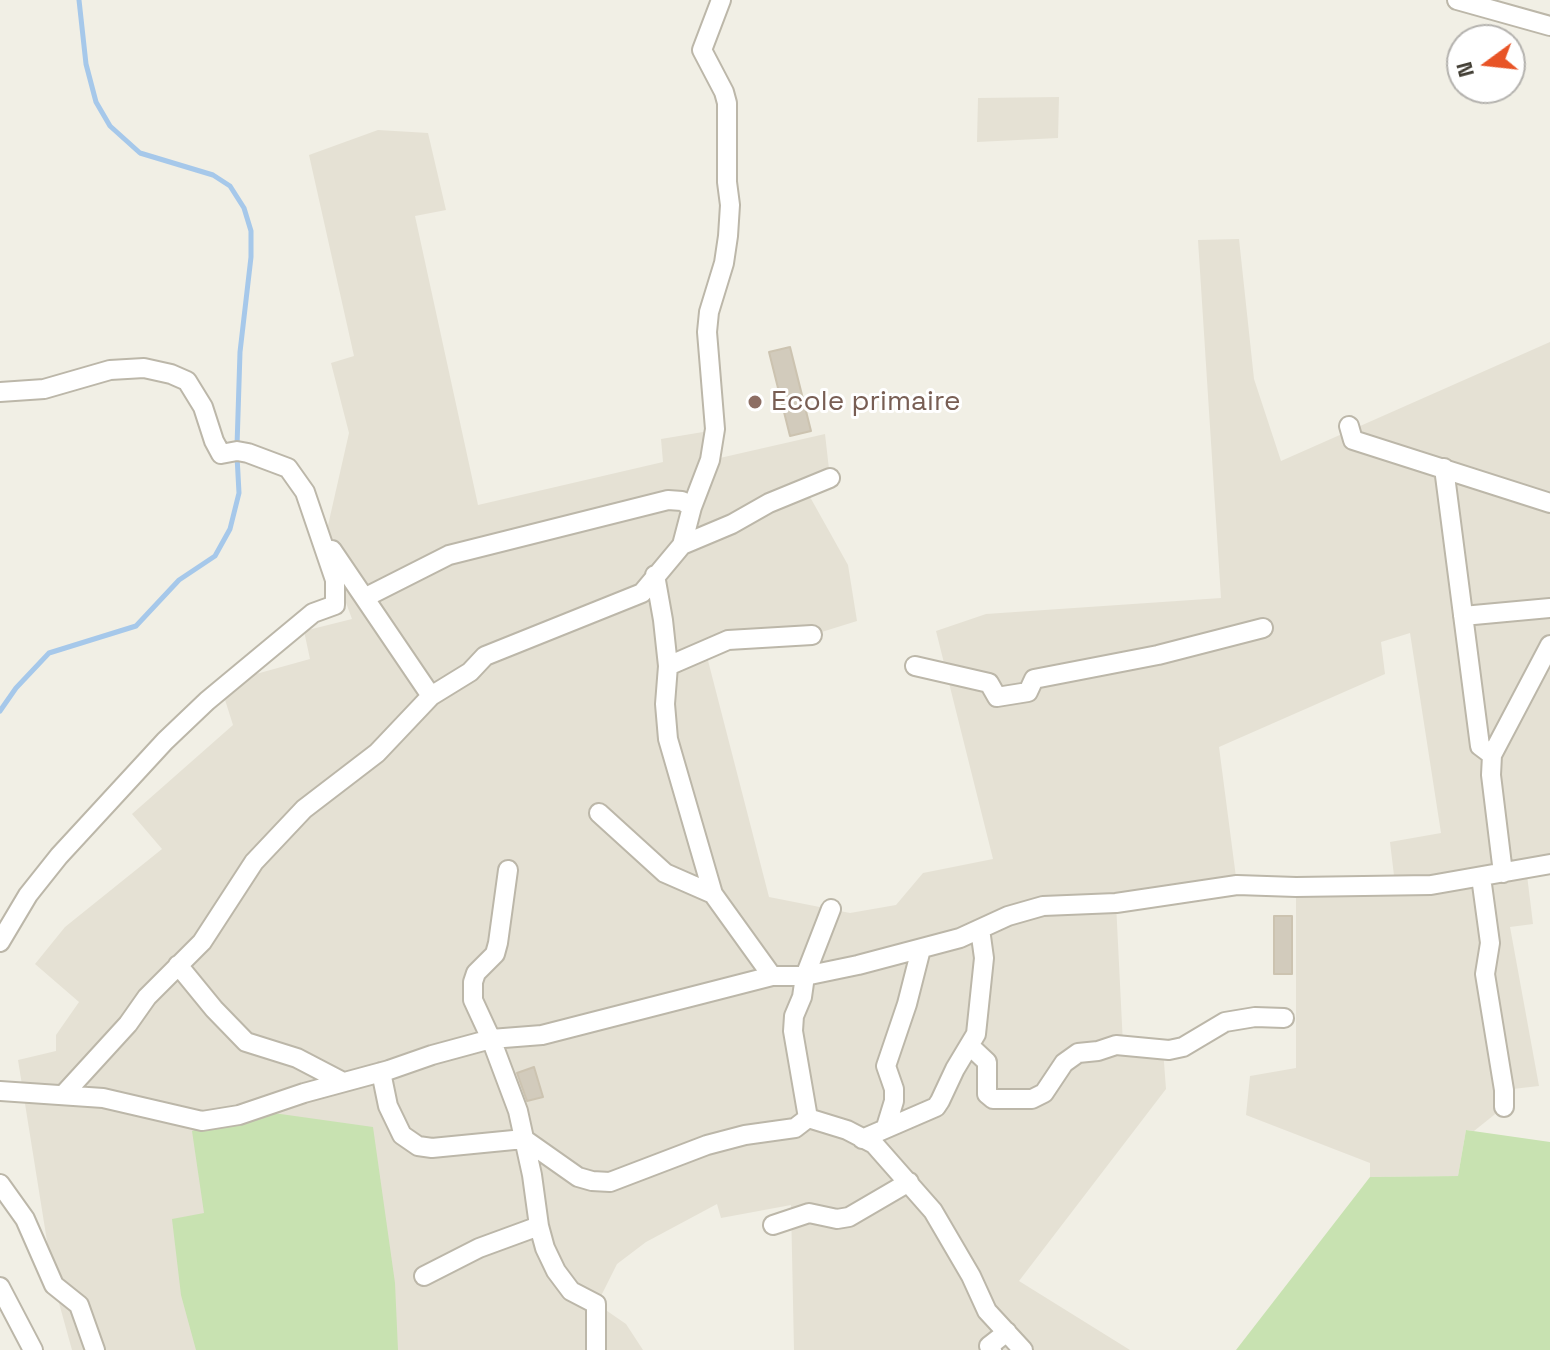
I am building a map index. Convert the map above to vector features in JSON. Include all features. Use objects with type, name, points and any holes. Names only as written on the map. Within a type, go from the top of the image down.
[{"type":"street","points":[[682,545],[710,460],[715,429],[707,332],[709,312],[724,263],[729,219],[727,103],[702,50],[721,0]]},
{"type":"street","points":[[1457,0],[1550,26]]},
{"type":"street","points":[[0,392],[44,389],[110,370],[144,368],[187,381],[203,407],[221,454],[237,451],[248,453],[288,468],[305,492],[335,580],[335,605],[313,613],[217,692],[165,741],[59,856],[28,895],[0,942]]},
{"type":"street","points":[[1349,426],[1353,440],[1550,503]]},
{"type":"street","points":[[1444,468],[1480,746],[1492,755]]},
{"type":"street","points":[[64,1094],[128,1024],[147,997],[202,942],[266,848],[304,809],[377,753],[431,696],[470,672],[485,656],[642,593],[682,545],[830,478]]},
{"type":"street","points":[[366,597],[441,559],[463,552],[668,500],[682,501],[692,507]]},
{"type":"street","points":[[324,543],[366,597],[431,696]]},
{"type":"street","points":[[655,575],[668,666],[665,704],[668,739],[713,894],[772,976]]},
{"type":"street","points":[[1463,616],[1550,608]]},
{"type":"street","points":[[915,666],[989,683],[997,697],[1028,692],[1034,679],[1158,655],[1263,628]]},
{"type":"street","points":[[668,666],[728,640],[812,635]]},
{"type":"street","points":[[1503,873],[1491,775],[1492,755],[1550,645]]},
{"type":"street","points":[[599,813],[665,873],[713,894]]},
{"type":"street","points":[[0,1091],[103,1098],[202,1121],[239,1115],[491,1039],[542,1035],[772,976],[805,976],[921,949],[1043,906],[1116,903],[1237,885],[1431,885],[1550,864]]},
{"type":"street","points":[[508,870],[495,954],[476,973],[473,1000],[518,1111],[539,1226],[556,1271],[571,1291],[596,1304],[596,1350]]},
{"type":"street","points":[[1481,877],[1490,943],[1485,974],[1504,1090],[1504,1107]]},
{"type":"street","points":[[808,1118],[793,1031],[805,976],[831,909]]},
{"type":"street","points":[[862,1139],[936,1107],[976,1034],[984,970],[980,929]]},
{"type":"street","points":[[886,1127],[894,1101],[894,1089],[886,1066],[921,949]]},
{"type":"street","points":[[178,965],[246,1042],[297,1058],[343,1082]]},
{"type":"street","points":[[970,1046],[987,1062],[987,1094],[993,1099],[1032,1099],[1044,1093],[1064,1063],[1078,1053],[1116,1045],[1169,1050],[1183,1047],[1225,1022],[1255,1017],[1284,1018]]},
{"type":"street","points":[[381,1072],[388,1106],[402,1135],[418,1146],[432,1148],[524,1139],[578,1177],[610,1182],[707,1145],[745,1135],[795,1128],[808,1118]]},
{"type":"street","points":[[808,1118],[847,1130],[874,1144],[933,1211],[971,1276],[987,1311],[1023,1350]]},
{"type":"street","points":[[773,1225],[809,1213],[837,1219],[849,1217],[909,1182]]},
{"type":"street","points":[[0,1184],[25,1219],[54,1285],[79,1305],[95,1350]]},
{"type":"street","points":[[424,1276],[479,1248],[539,1226]]},
{"type":"street","points":[[0,1287],[33,1350]]},
{"type":"street","points":[[992,1350],[989,1346],[1007,1332]]},
{"type":"shaded area","points":[[1059,97],[1058,138],[977,142],[978,98]]},
{"type":"shaded area","points":[[378,130],[428,133],[446,210],[415,216],[478,505],[663,462],[661,439],[715,430],[711,460],[825,434],[830,478],[805,488],[848,565],[857,621],[812,635],[705,649],[769,897],[850,913],[896,905],[923,873],[993,859],[936,631],[986,614],[1221,598],[1198,240],[1239,239],[1254,379],[1281,461],[1550,342],[1550,864],[1526,867],[1533,924],[1510,927],[1539,1086],[1504,1090],[1504,1107],[1474,1131],[1466,1130],[1458,1176],[1370,1177],[1370,1163],[1246,1115],[1250,1076],[1296,1068],[1296,887],[1395,884],[1390,842],[1441,833],[1410,633],[1381,642],[1385,674],[1219,747],[1237,885],[1116,903],[1123,1045],[1163,1049],[1166,1089],[1019,1281],[1130,1350],[794,1350],[791,1205],[721,1218],[717,1204],[646,1242],[617,1264],[597,1304],[626,1324],[643,1350],[72,1350],[54,1285],[18,1060],[56,1051],[56,1035],[79,1002],[35,964],[65,927],[162,849],[132,814],[233,725],[220,684],[310,659],[304,631],[352,619],[324,543],[349,433],[331,363],[354,356],[309,155]]},
{"type":"green space","points":[[252,1110],[373,1127],[395,1283],[398,1350],[196,1350],[181,1295],[172,1219],[204,1213],[192,1131]]},
{"type":"green space","points":[[1466,1130],[1550,1142],[1550,1350],[1236,1350],[1370,1177],[1458,1176]]},
{"type":"building","points":[[790,347],[811,431],[790,436],[769,352]]},
{"type":"building","points":[[1274,916],[1292,916],[1292,974],[1274,974]]},
{"type":"building","points":[[534,1067],[543,1097],[527,1101],[517,1073]]},
{"type":"waterway","points":[[79,0],[86,64],[96,102],[110,126],[140,153],[213,175],[230,186],[244,208],[251,231],[251,257],[240,352],[237,446]]},
{"type":"waterway","points":[[0,711],[16,688],[49,653],[136,626],[179,580],[215,556],[230,529],[239,493],[237,456]]},
{"type":"place","name":"Ecole primaire","points":[[755,402]]}]
